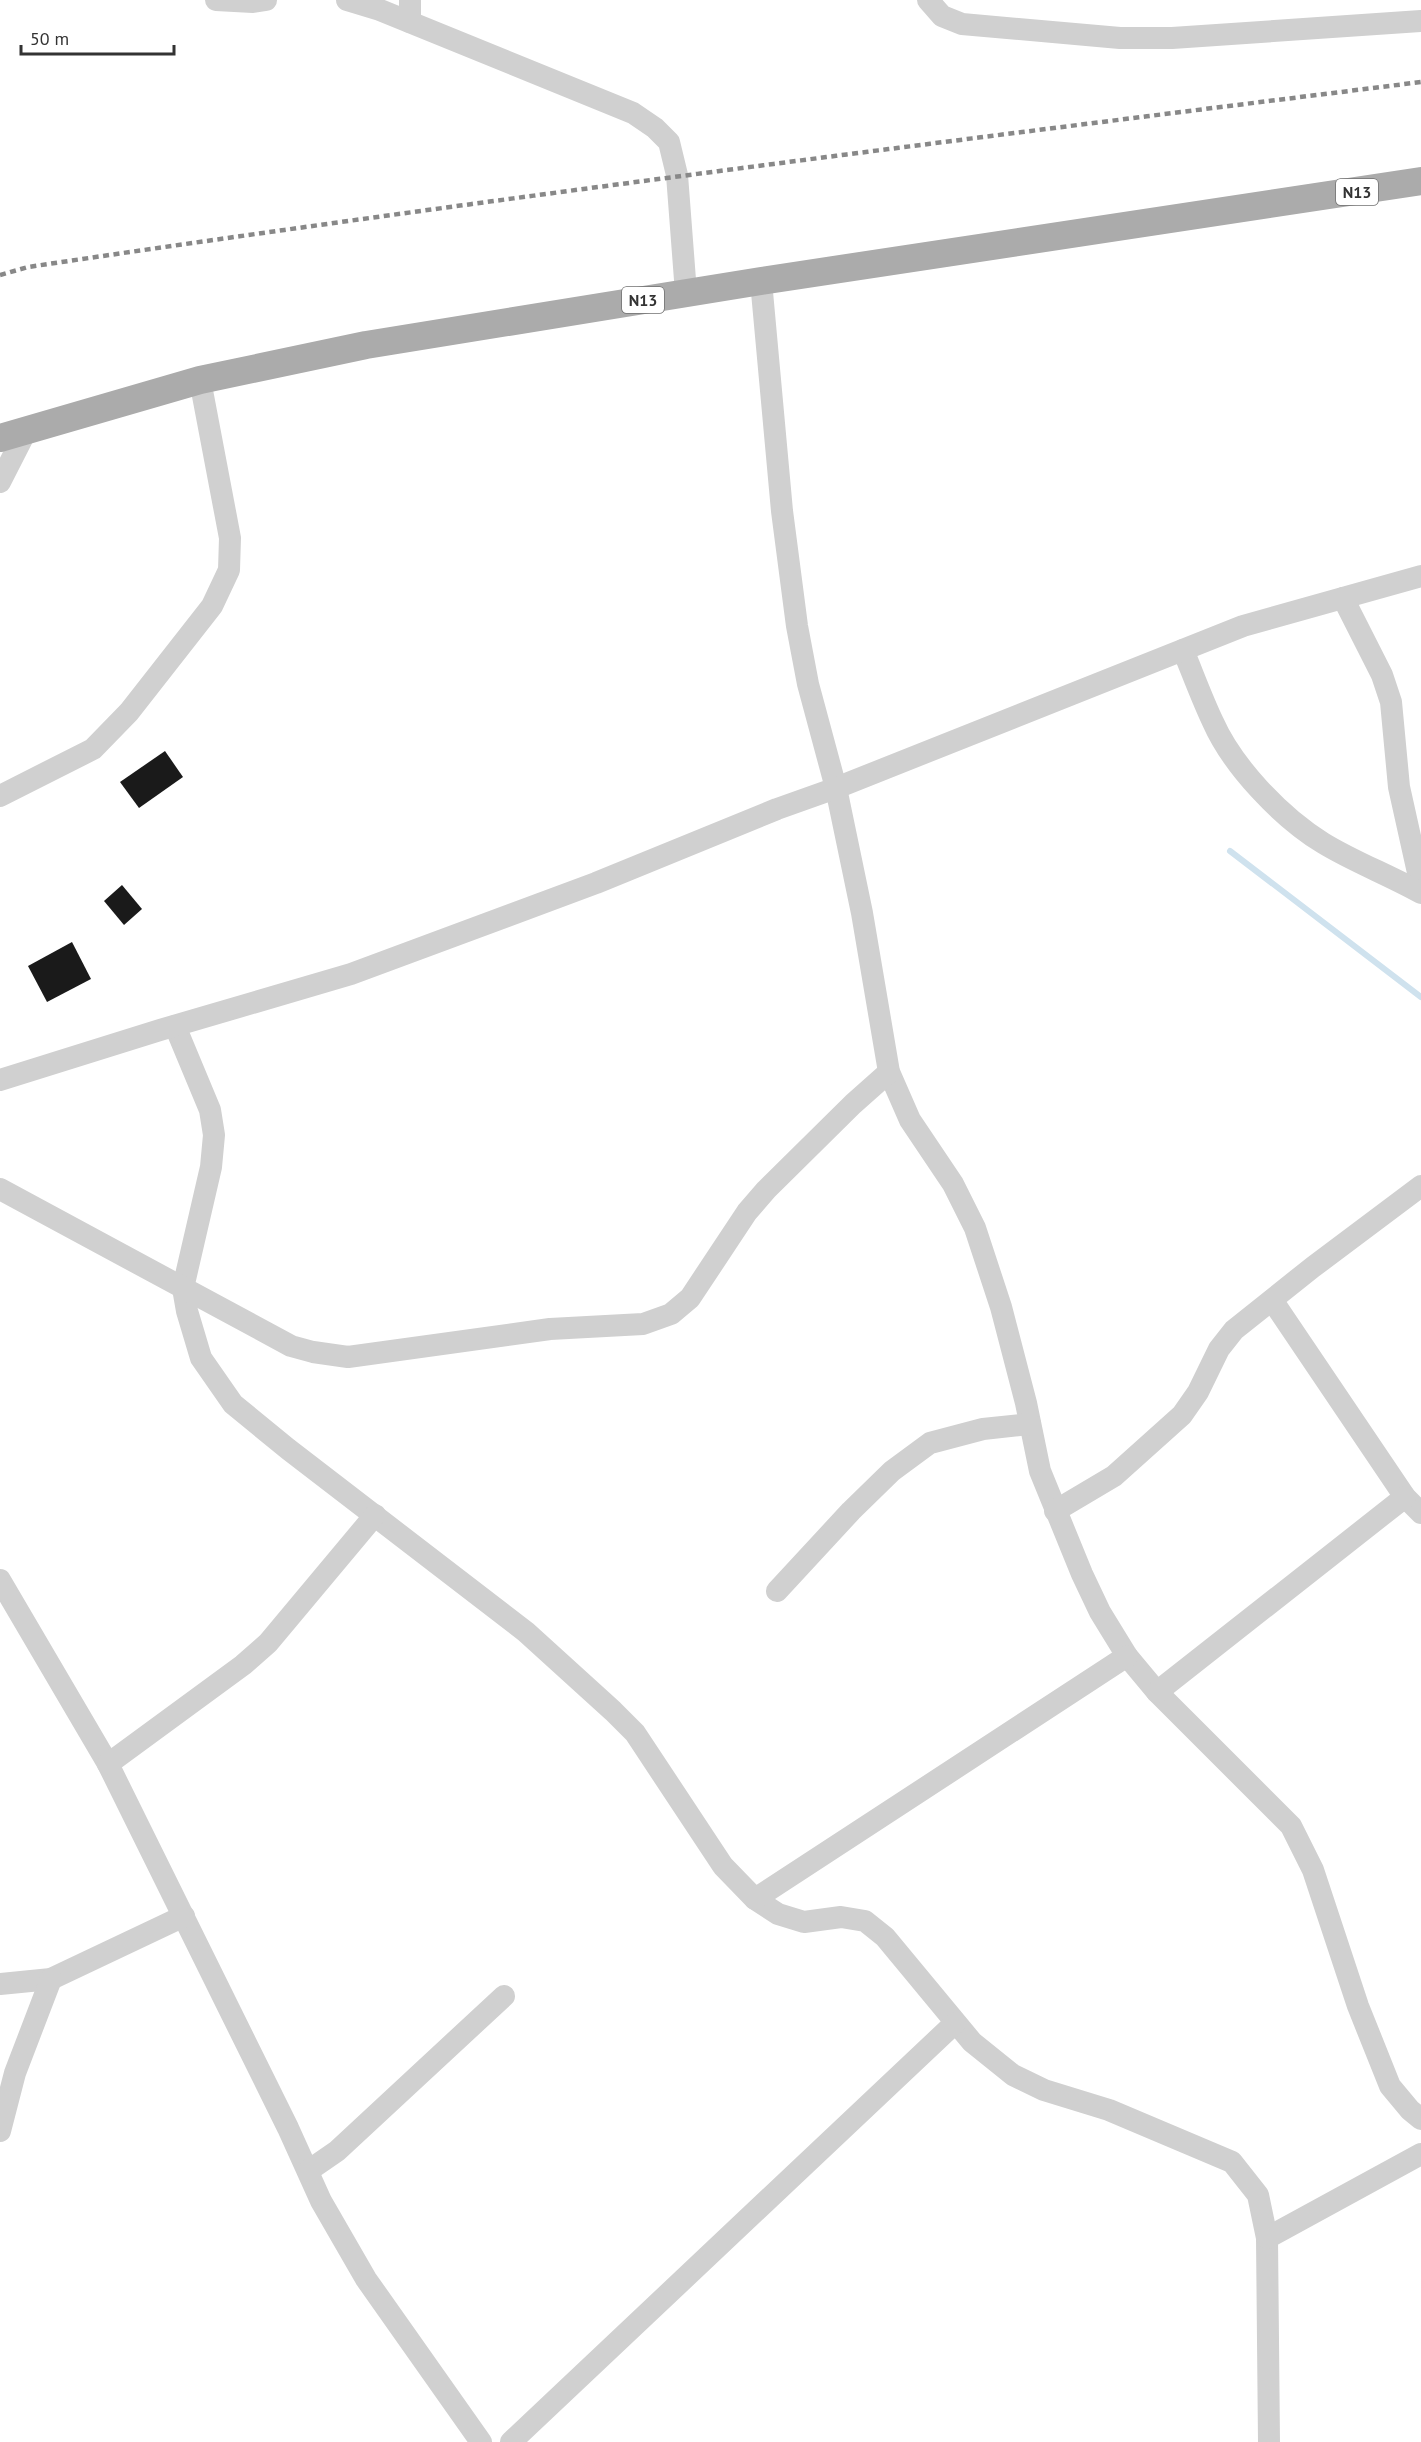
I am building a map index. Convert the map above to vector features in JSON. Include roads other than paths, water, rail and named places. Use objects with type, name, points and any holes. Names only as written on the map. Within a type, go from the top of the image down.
[{"type":"main road","name":"N13","points":[[13,434],[200,380],[366,345],[761,281],[1421,182]]},
{"type":"street","points":[[216,0],[254,2],[266,0]]},
{"type":"street","points":[[347,0],[410,11],[633,113],[656,128],[669,142],[677,175],[686,293]]},
{"type":"street","points":[[928,0],[942,16],[962,24],[1120,38],[1172,38],[1421,21]]},
{"type":"street","points":[[761,281],[782,511],[797,626],[808,684],[836,788],[862,913],[889,1072],[910,1120],[953,1184],[975,1228],[1001,1306],[1026,1403],[1040,1471],[1055,1511],[1100,1612],[1127,1656],[1157,1692],[1291,1826],[1313,1870],[1358,2006],[1390,2086],[1410,2110],[1421,2119]]},
{"type":"street","points":[[0,796],[93,749],[129,712],[212,606],[229,570],[230,538],[200,380]]},
{"type":"street","points":[[0,482],[13,434]]},
{"type":"street","points":[[0,1080],[351,974],[596,883],[777,809],[836,788],[1243,627],[1421,576]]},
{"type":"street","points":[[1343,598],[1382,675],[1391,702],[1397,776],[1421,886]]},
{"type":"street","points":[[1183,650],[1213,724],[1234,760],[1271,800],[1294,823],[1323,843],[1421,892]]},
{"type":"street","points":[[175,1026],[210,1110],[214,1135],[210,1167],[183,1288],[187,1311],[201,1358],[233,1404],[296,1456],[526,1632],[635,1733],[723,1866],[755,1899],[778,1914],[804,1922],[840,1917],[865,1921],[885,1936],[972,2042],[1013,2075],[1044,2090],[1108,2110],[1232,2162],[1258,2195],[1267,2238],[1269,2442]]},
{"type":"street","points":[[0,1190],[291,1346],[314,1352],[348,1357],[550,1329],[644,1324],[671,1314],[690,1298],[747,1212],[766,1190],[853,1104],[889,1072]]},
{"type":"street","points":[[1055,1511],[1114,1476],[1182,1415],[1198,1392],[1219,1349],[1234,1330],[1421,1186]]},
{"type":"street","points":[[1157,1692],[1413,1505],[1272,1300]]},
{"type":"street","points":[[777,1591],[867,1495],[892,1471],[930,1443],[983,1429],[1030,1424]]},
{"type":"street","points":[[108,1764],[243,1665],[268,1643],[375,1515]]},
{"type":"street","points":[[0,1580],[108,1764],[321,2201],[366,2278],[481,2442]]},
{"type":"street","points":[[755,1899],[1127,1656]]},
{"type":"street","points":[[0,1984],[51,1979],[184,1916]]},
{"type":"street","points":[[0,2131],[15,2073],[51,1979]]},
{"type":"street","points":[[308,2171],[337,2151],[504,1996]]},
{"type":"street","points":[[511,2442],[956,2023]]},
{"type":"street","points":[[1267,2238],[1415,2163]]},
{"type":"waterway","points":[[1230,851],[1421,997]]},
{"type":"railway","points":[[0,275],[28,267],[550,193],[1421,82]]}]
